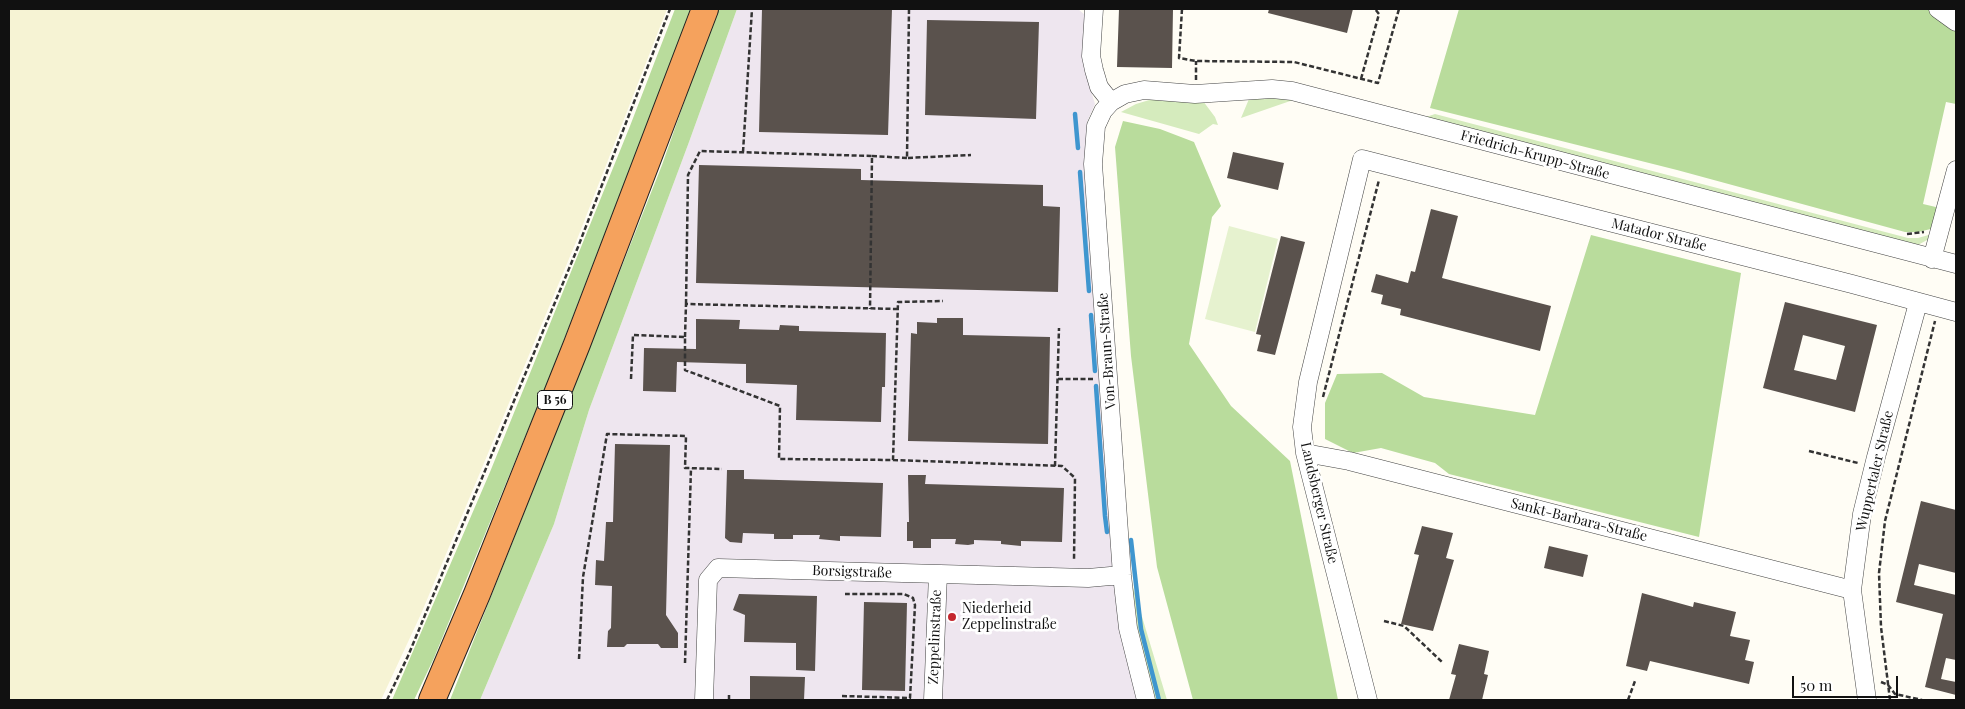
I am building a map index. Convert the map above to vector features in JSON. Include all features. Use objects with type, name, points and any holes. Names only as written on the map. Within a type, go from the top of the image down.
[{"type":"highway","name":"B 56","points":[[432,700],[577,344],[705,9]]},
{"type":"street","points":[[1094,9],[1091,56],[1099,86],[1111,102]]},
{"type":"street","points":[[1938,9],[1956,22]]},
{"type":"street","name":"Friedrich-Krupp-Straße","points":[[1111,102],[1125,94],[1144,90],[1195,94],[1272,89],[1292,91],[1956,264]]},
{"type":"street","name":"Von-Braun-Straße","points":[[1111,102],[1103,111],[1096,126],[1094,164],[1122,575],[1128,628],[1146,700]]},
{"type":"street","name":"Matador Straße","points":[[1362,160],[1956,312]]},
{"type":"street","name":"Landsberger Straße","points":[[1362,160],[1308,382],[1302,428],[1305,453],[1368,700]]},
{"type":"street","points":[[1932,259],[1956,170]]},
{"type":"street","name":"Wuppertaler Straße","points":[[1868,700],[1852,590],[1862,514],[1873,466],[1918,303]]},
{"type":"street","name":"Sankt-Barbara-Straße","points":[[1305,453],[1349,461],[1852,590]]},
{"type":"street","name":"Borsigstraße","points":[[704,700],[708,580],[718,568],[1074,578],[1122,575]]},
{"type":"street","name":"Zeppelinstraße","points":[[933,700],[938,574]]},
{"type":"path","points":[[386,700],[408,656],[570,265],[670,9]]},
{"type":"path","points":[[742,152],[752,9]]},
{"type":"path","points":[[907,158],[909,9]]},
{"type":"path","points":[[1182,9],[1179,58],[1196,61],[1294,62],[1378,83],[1399,9]]},
{"type":"path","points":[[1361,79],[1379,14],[1375,9]]},
{"type":"path","points":[[971,155],[907,158],[700,151],[688,175],[685,370],[780,406],[779,459],[893,460],[1062,466],[1075,478],[1074,578]]},
{"type":"path","points":[[870,308],[872,156]]},
{"type":"path","points":[[1322,403],[1383,165]]},
{"type":"path","points":[[893,460],[898,302],[943,302]]},
{"type":"path","points":[[686,304],[898,309]]},
{"type":"path","points":[[1890,700],[1881,626],[1878,573],[1885,521],[1938,307]]},
{"type":"path","points":[[1055,466],[1059,328]]},
{"type":"path","points":[[631,379],[634,335],[685,337]]},
{"type":"path","points":[[1058,379],[1110,379]]},
{"type":"path","points":[[579,659],[583,577],[607,434],[686,436],[686,468],[722,469]]},
{"type":"path","points":[[1809,451],[1873,466]]},
{"type":"path","points":[[685,663],[691,468]]},
{"type":"path","points":[[842,696],[910,698],[915,605],[913,598],[904,594],[845,594]]},
{"type":"path","points":[[1384,621],[1404,626],[1442,662]]},
{"type":"path","points":[[1864,677],[1888,684],[1895,694],[1922,700]]},
{"type":"path","points":[[1628,700],[1634,681]]},
{"type":"path","points":[[729,700],[730,693]]},
{"type":"shaded area","points":[[9,9],[667,9],[576,242],[421,614],[381,700],[9,700]]},
{"type":"shaded area","points":[[737,9],[1078,9],[1085,15],[1086,74],[1095,104],[1087,122],[1086,144],[1141,700],[480,700],[554,524],[589,410]]},
{"type":"green space","points":[[675,9],[691,9],[548,381],[434,658],[414,700],[392,700],[490,472],[630,126]]},
{"type":"green space","points":[[717,9],[737,9],[589,410],[554,524],[480,700],[450,700],[662,165]]},
{"type":"green space","points":[[1459,9],[1930,9],[1956,30],[1956,104],[1946,102],[1923,204],[1940,208],[1935,228],[1918,232],[1905,232],[1677,170],[1430,108]]},
{"type":"green space","points":[[1278,97],[1296,99],[1241,118],[1249,99]]},
{"type":"green space","points":[[1156,98],[1203,101],[1215,117],[1218,125],[1213,124],[1199,134],[1121,112],[1136,104]]},
{"type":"green space","points":[[1435,114],[1908,238],[1918,238],[1932,234],[1929,239],[1916,246],[1426,117]]},
{"type":"green space","points":[[1123,121],[1160,129],[1194,142],[1221,206],[1212,217],[1189,344],[1231,406],[1290,461],[1338,700],[1193,700],[1157,567],[1131,356],[1115,147]]},
{"type":"green space","points":[[1229,226],[1278,239],[1255,332],[1205,319]]},
{"type":"green space","points":[[1591,235],[1741,273],[1699,537],[1449,474],[1435,463],[1381,448],[1353,453],[1325,439],[1325,403],[1337,374],[1382,373],[1424,397],[1535,415]]},
{"type":"green space","points":[[1131,580],[1167,700],[1153,700],[1136,624]]},
{"type":"building","points":[[762,9],[892,9],[888,135],[759,132]]},
{"type":"building","points":[[1119,9],[1173,9],[1172,68],[1117,67]]},
{"type":"building","points":[[1269,9],[1353,9],[1347,33],[1268,13]]},
{"type":"building","points":[[927,20],[1039,22],[1036,119],[925,115]]},
{"type":"building","points":[[1233,152],[1284,163],[1278,190],[1227,178]]},
{"type":"building","points":[[699,165],[861,169],[861,180],[1043,185],[1043,206],[1060,207],[1058,292],[696,283]]},
{"type":"building","points":[[1431,209],[1458,216],[1442,278],[1551,306],[1540,351],[1400,315],[1401,309],[1381,304],[1383,295],[1371,292],[1376,274],[1408,283],[1411,271],[1415,272]]},
{"type":"building","points":[[1281,236],[1305,242],[1275,355],[1257,351],[1261,335],[1256,334]]},
{"type":"building","points":[[1785,302],[1877,325],[1855,412],[1763,388]],"holes":[[[1803,335],[1845,346],[1836,380],[1794,370]]]},
{"type":"building","points":[[937,318],[963,318],[963,335],[1050,337],[1048,444],[908,441],[911,333],[917,334],[917,322],[937,323]]},
{"type":"building","points":[[696,319],[740,320],[739,329],[779,330],[780,325],[799,326],[799,331],[886,333],[885,387],[882,387],[881,422],[796,420],[797,385],[746,383],[746,364],[677,362],[676,392],[643,391],[644,348],[696,349]]},
{"type":"building","points":[[615,444],[670,445],[666,615],[678,633],[678,648],[661,648],[658,644],[627,644],[624,647],[607,647],[608,631],[611,628],[612,586],[595,585],[596,560],[604,561],[606,522],[613,522]]},
{"type":"building","points":[[727,470],[744,470],[744,479],[883,483],[881,537],[840,536],[840,541],[819,539],[820,535],[793,535],[793,539],[774,539],[774,534],[743,533],[742,543],[730,542],[725,538]]},
{"type":"building","points":[[908,475],[926,475],[925,484],[1064,488],[1062,542],[1021,541],[1021,546],[1001,544],[1001,541],[974,540],[974,544],[968,545],[955,544],[956,539],[931,539],[931,548],[913,548],[913,541],[907,541],[907,522],[909,522]]},
{"type":"building","points":[[1921,501],[1956,510],[1956,573],[1919,564],[1914,585],[1956,595],[1956,660],[1946,658],[1941,679],[1956,682],[1956,695],[1925,687],[1943,614],[1896,602]]},
{"type":"building","points":[[1422,526],[1453,533],[1446,558],[1454,560],[1433,631],[1401,624],[1419,555],[1414,554]]},
{"type":"building","points":[[1549,546],[1588,555],[1583,577],[1544,568]]},
{"type":"building","points":[[1642,593],[1693,607],[1694,602],[1736,612],[1730,636],[1750,640],[1745,660],[1754,662],[1749,684],[1650,661],[1647,671],[1626,666]]},
{"type":"building","points":[[739,594],[817,596],[815,671],[796,670],[796,643],[744,642],[745,615],[733,610]]},
{"type":"building","points":[[864,602],[907,603],[905,691],[862,690]]},
{"type":"building","points":[[1459,644],[1489,651],[1484,674],[1488,675],[1482,700],[1449,700],[1456,675],[1451,674]]},
{"type":"building","points":[[750,676],[805,677],[804,700],[750,700]]},
{"type":"waterway","points":[[1075,114],[1078,148]]},
{"type":"waterway","points":[[1080,172],[1089,291]]},
{"type":"waterway","points":[[1091,315],[1095,371]]},
{"type":"waterway","points":[[1096,386],[1107,532]]},
{"type":"waterway","points":[[1131,540],[1141,629],[1159,700]]},
{"type":"place","name":"Niederheid Zeppelinstraße","points":[[952,617]]}]
